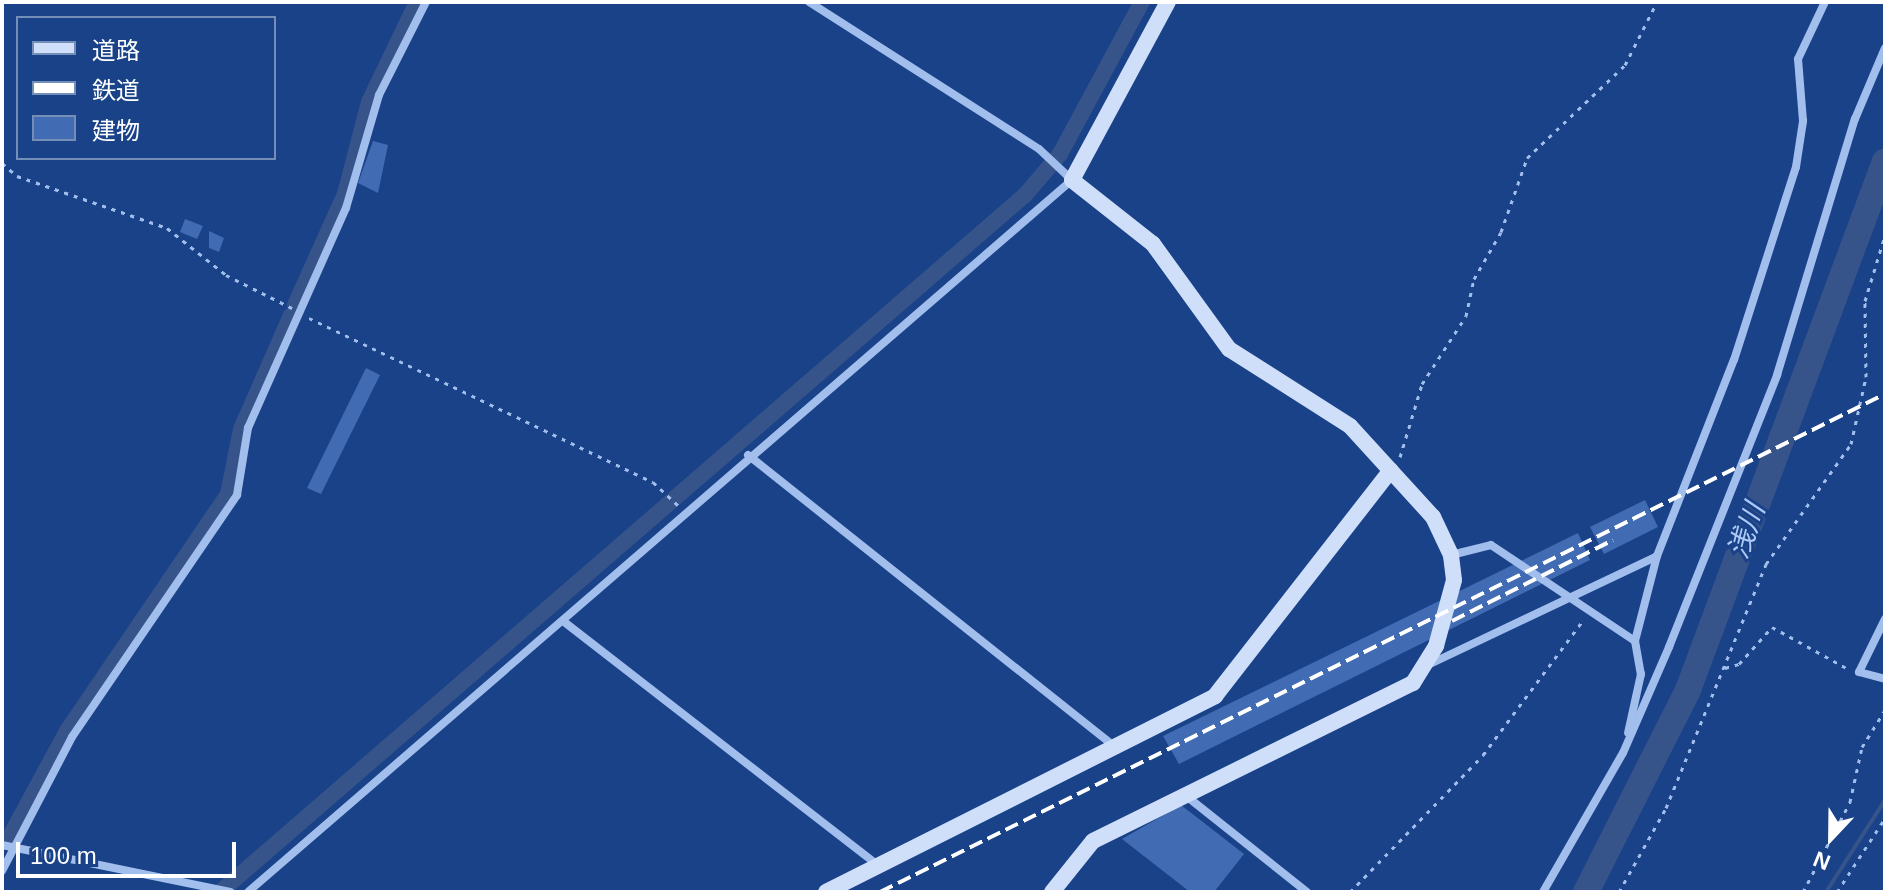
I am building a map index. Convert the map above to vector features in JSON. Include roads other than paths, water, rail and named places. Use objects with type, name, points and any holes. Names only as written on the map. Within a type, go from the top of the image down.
[{"type":"street","points":[[2,871],[72,737],[237,495],[248,428],[346,208],[379,95],[426,2]]},
{"type":"street","points":[[809,2],[1047,155],[1153,244],[1229,349],[1350,426],[1433,517],[1451,555],[1449,613],[1413,683],[1093,841],[1052,892]]},
{"type":"street","points":[[248,892],[563,621],[1067,173],[1168,2]]},
{"type":"street","points":[[1623,753],[1641,674],[1635,641],[1657,556],[1734,360],[1796,167],[1803,121],[1798,59],[1825,2]]},
{"type":"street","points":[[1543,892],[1623,753],[1777,375],[1855,119],[1885,48]]},
{"type":"street","points":[[748,455],[1112,745]]},
{"type":"street","points":[[826,892],[1112,745],[1215,696],[1391,470]]},
{"type":"street","points":[[1451,555],[1491,545],[1635,641]]},
{"type":"street","points":[[1423,667],[1657,556]]},
{"type":"street","points":[[1885,619],[1859,672],[1885,679]]},
{"type":"street","points":[[563,621],[876,864]]},
{"type":"street","points":[[1184,795],[1307,892]]},
{"type":"street","points":[[2,845],[230,892]]},
{"type":"waterway","points":[[295,305],[345,194],[369,102],[417,2]]},
{"type":"waterway","points":[[220,892],[1025,195],[1060,154],[1142,2]]},
{"type":"waterway","name":"浅川","points":[[1586,892],[1688,690],[1885,161]]},
{"type":"waterway","points":[[10,836],[67,731],[228,494],[241,429],[291,315]]},
{"type":"waterway","points":[[1826,892],[1885,800]]},
{"type":"railway","points":[[880,892],[1885,394]]},
{"type":"railway","points":[[1452,621],[1613,540]]}]
